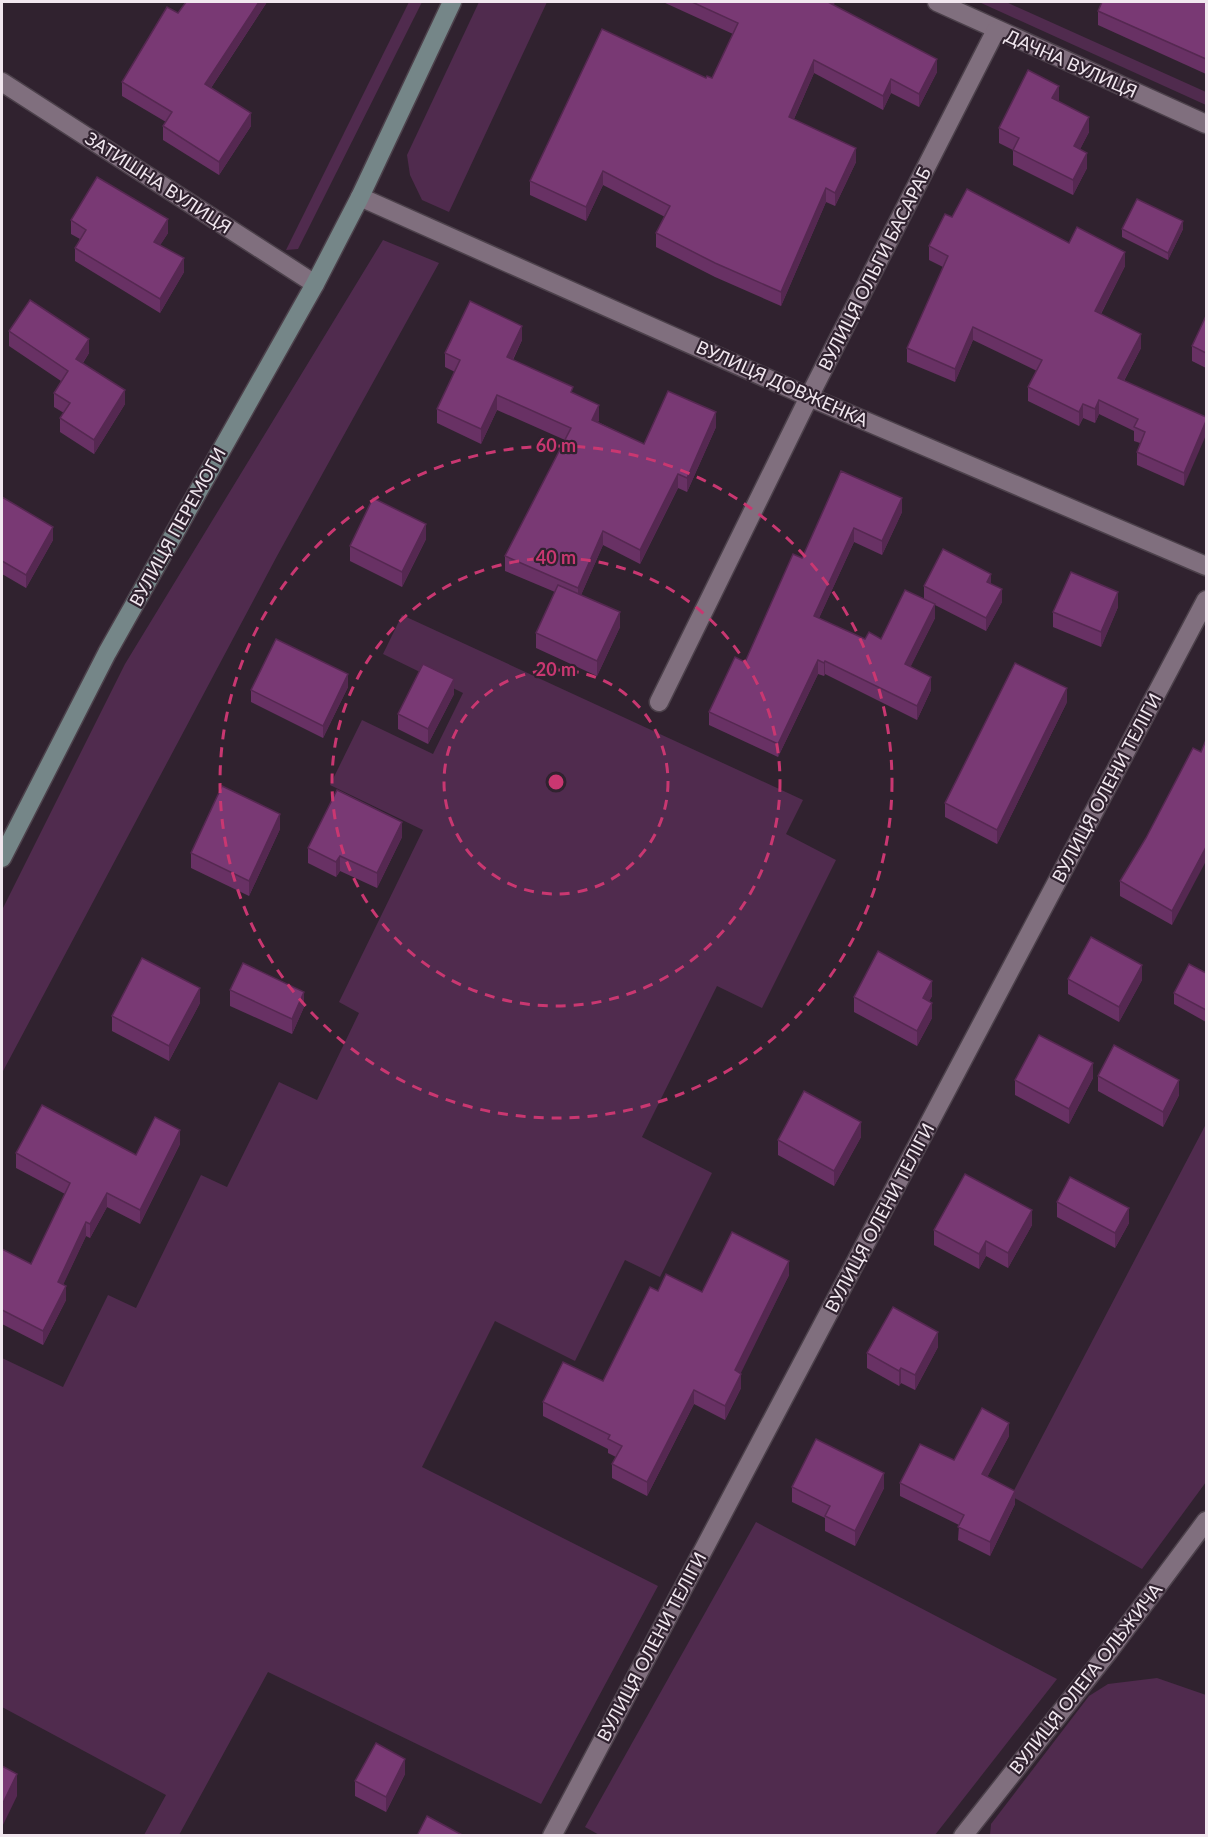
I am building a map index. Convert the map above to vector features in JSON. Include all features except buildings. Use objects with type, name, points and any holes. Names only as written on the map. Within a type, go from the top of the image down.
[{"type":"main road","name":"ВУЛИЦЯ ПЕРЕМОГИ","points":[[2,858],[107,653],[315,284],[360,197],[452,2]]},
{"type":"street","name":"ДАЧНА ВУЛИЦЯ","points":[[937,2],[1206,124]]},
{"type":"street","name":"ВУЛИЦЯ ОЛЬГИ БАСАРАБ","points":[[659,702],[809,397],[996,30]]},
{"type":"street","name":"ЗАТИШНА ВУЛИЦЯ","points":[[2,82],[315,284]]},
{"type":"street","name":"ВУЛИЦЯ ДОВЖЕНКА","points":[[360,197],[809,397],[1206,566]]},
{"type":"street","name":"ВУЛИЦЯ ОЛЕНИ ТЕЛІГИ","points":[[552,1836],[1206,600]]},
{"type":"street","name":"ВУЛИЦЯ ОЛЕГА ОЛЬЖИЧА","points":[[963,1836],[1109,1651],[1206,1521]]},
{"type":"shaded area","points":[[409,2],[422,2],[298,249],[286,250]]},
{"type":"shaded area","points":[[479,2],[547,2],[449,212],[422,200],[410,175],[407,155]]},
{"type":"shaded area","points":[[979,2],[1006,2],[1206,92],[1206,105]]},
{"type":"shaded area","points":[[383,240],[439,263],[277,556],[2,1073],[2,910],[125,664]]},
{"type":"shaded area","points":[[402,615],[803,800],[786,834],[836,860],[762,1008],[717,986],[642,1137],[712,1173],[660,1277],[625,1260],[575,1361],[495,1321],[422,1467],[658,1586],[541,1804],[268,1672],[179,1835],[144,1835],[166,1795],[2,1707],[2,1358],[63,1387],[108,1295],[136,1308],[201,1175],[227,1187],[279,1082],[317,1100],[359,1013],[339,1002],[423,830],[330,785],[362,720],[433,754],[463,693],[383,654]]},
{"type":"shaded area","points":[[1206,1124],[1206,1482],[1142,1569],[1011,1496]]},
{"type":"shaded area","points":[[756,1522],[1057,1679],[935,1835],[601,1836],[585,1827]]},
{"type":"shaded area","points":[[1157,1678],[1206,1695],[1206,1835],[990,1835],[991,1824],[1089,1696],[1108,1684]]}]
